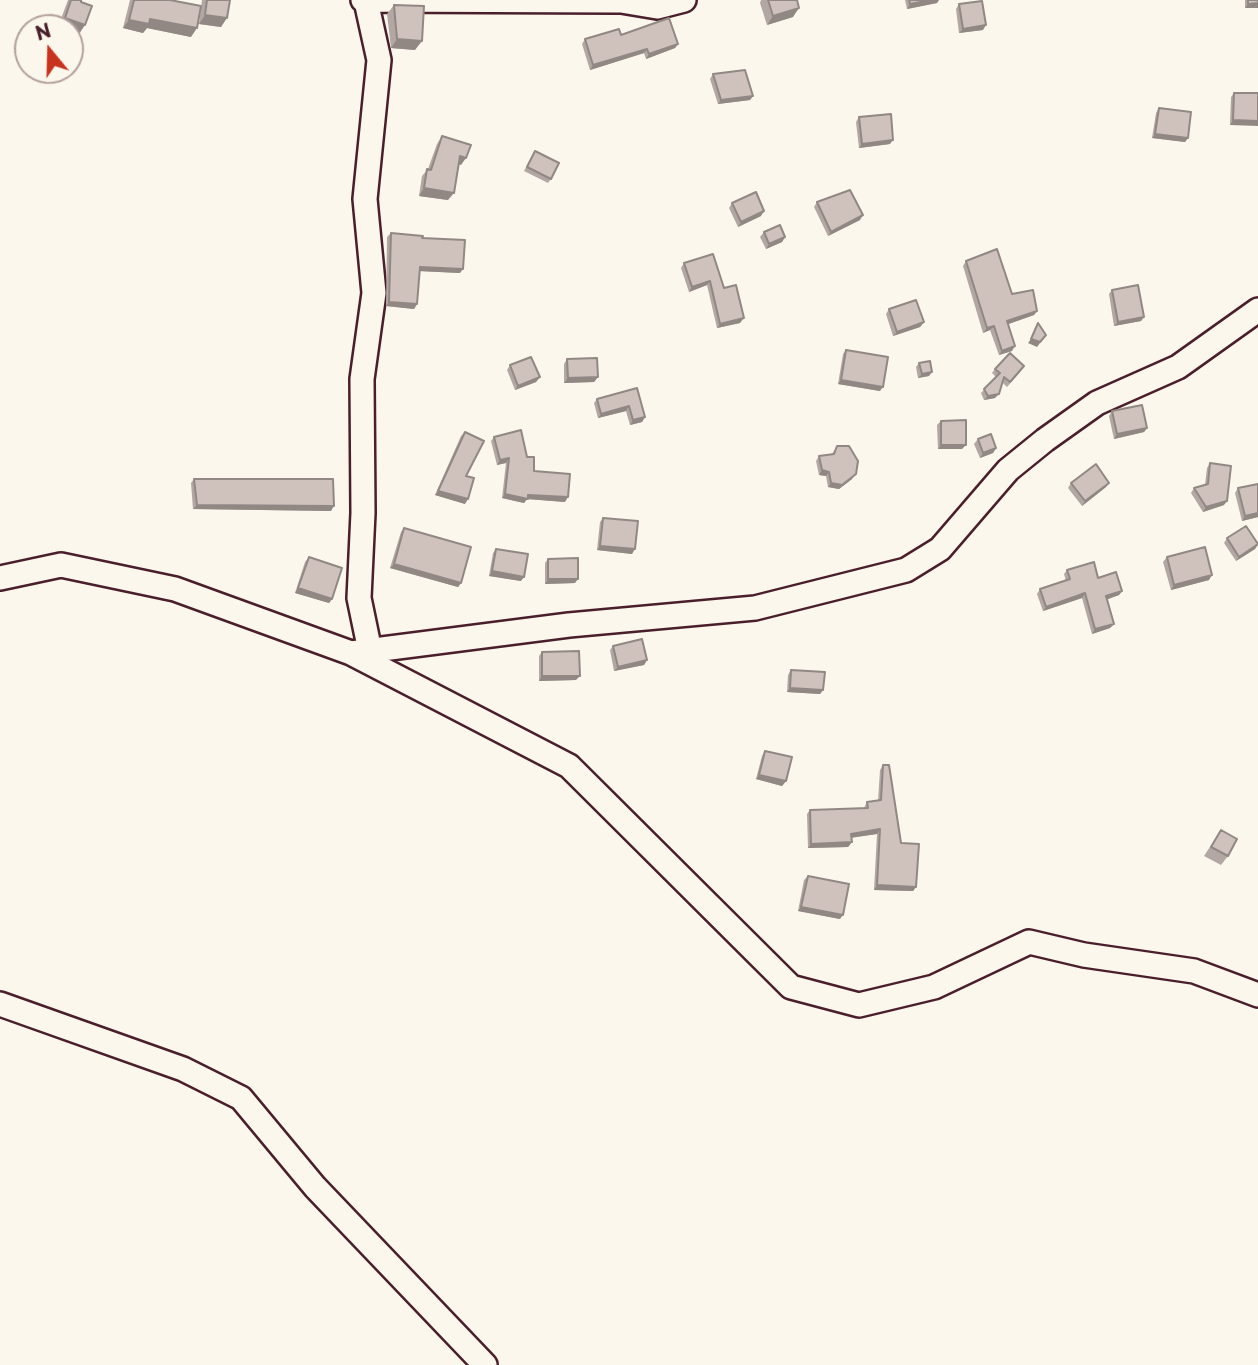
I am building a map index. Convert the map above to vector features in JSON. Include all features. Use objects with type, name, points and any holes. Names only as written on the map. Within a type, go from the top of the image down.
[{"type":"street","points":[[361,652],[359,598],[363,513],[362,379],[374,293],[365,199],[379,61],[364,0],[616,0],[657,7],[684,0]]},
{"type":"street","points":[[361,652],[569,625],[755,608],[906,570],[940,549],[1008,470],[1045,440],[1097,403],[1178,368],[1258,310]]},
{"type":"street","points":[[0,578],[61,565],[175,589],[361,652],[569,766],[791,987],[859,1005],[934,987],[1028,942],[1084,955],[1194,971],[1258,995]]},
{"type":"street","points":[[0,1004],[183,1069],[241,1098],[315,1187],[485,1365]]},
{"type":"building","points":[[71,0],[81,0],[92,6],[85,25],[84,14],[66,14]]},
{"type":"building","points":[[134,0],[170,0],[201,6],[197,28],[150,19],[149,24],[129,20]]},
{"type":"building","points":[[207,0],[230,0],[227,18],[205,15]]},
{"type":"building","points":[[768,0],[797,0],[799,8],[773,16]]},
{"type":"building","points":[[909,0],[931,0],[910,4]]},
{"type":"building","points":[[1248,0],[1258,0],[1258,3],[1248,4]]},
{"type":"building","points":[[982,1],[986,25],[963,29],[959,4]]},
{"type":"building","points":[[394,5],[424,6],[422,41],[397,39]]},
{"type":"building","points":[[669,18],[678,44],[649,54],[647,49],[593,65],[585,39],[619,29],[621,35]]},
{"type":"building","points":[[745,70],[753,96],[721,100],[713,74]]},
{"type":"building","points":[[1234,93],[1258,93],[1258,121],[1233,120]]},
{"type":"building","points":[[1159,108],[1191,112],[1188,138],[1155,134]]},
{"type":"building","points":[[891,114],[893,140],[862,144],[859,117]]},
{"type":"building","points":[[442,136],[471,145],[466,158],[460,156],[454,193],[424,188],[427,169],[431,170]]},
{"type":"building","points":[[535,151],[559,163],[551,179],[527,167]]},
{"type":"building","points":[[850,190],[863,215],[831,232],[817,202]]},
{"type":"building","points":[[756,192],[764,211],[741,222],[732,203]]},
{"type":"building","points":[[780,225],[785,237],[769,244],[764,232]]},
{"type":"building","points":[[391,233],[465,240],[463,269],[420,267],[417,304],[389,302]]},
{"type":"building","points":[[997,249],[1012,294],[1033,290],[1037,311],[1007,321],[1015,346],[1002,351],[994,326],[987,328],[966,261]]},
{"type":"building","points":[[713,254],[724,288],[736,285],[744,318],[720,324],[710,281],[692,287],[684,263]]},
{"type":"building","points":[[1138,285],[1144,317],[1118,322],[1112,290]]},
{"type":"building","points":[[916,300],[924,322],[897,332],[889,309]]},
{"type":"building","points":[[1038,323],[1046,335],[1040,342],[1031,339]]},
{"type":"building","points":[[846,350],[888,357],[883,387],[841,380]]},
{"type":"building","points":[[1010,353],[1024,366],[1010,382],[1004,377],[999,394],[988,396],[984,389],[1000,373],[995,369]]},
{"type":"building","points":[[531,357],[540,377],[518,386],[510,365]]},
{"type":"building","points":[[597,358],[598,377],[568,378],[567,359]]},
{"type":"building","points":[[930,361],[932,372],[922,374],[919,363]]},
{"type":"building","points":[[637,388],[645,417],[633,420],[629,406],[601,414],[597,399]]},
{"type":"building","points":[[1142,405],[1147,428],[1117,434],[1112,411]]},
{"type":"building","points":[[966,420],[966,445],[941,445],[941,421]]},
{"type":"building","points":[[521,430],[527,457],[534,457],[534,471],[570,474],[568,497],[528,495],[528,499],[505,494],[509,458],[500,460],[494,437]]},
{"type":"building","points":[[465,432],[484,441],[466,476],[474,478],[468,499],[438,491]]},
{"type":"building","points":[[991,434],[996,448],[983,453],[978,439]]},
{"type":"building","points":[[837,446],[849,446],[858,461],[856,474],[842,485],[831,483],[829,472],[822,470],[819,456],[834,454]]},
{"type":"building","points":[[1210,463],[1231,466],[1227,501],[1206,507],[1194,488],[1208,484]]},
{"type":"building","points":[[1096,464],[1109,483],[1085,501],[1071,483]]},
{"type":"building","points":[[194,479],[333,479],[334,506],[197,505]]},
{"type":"building","points":[[1258,484],[1258,513],[1245,516],[1238,488]]},
{"type":"building","points":[[603,518],[638,521],[635,549],[600,546]]},
{"type":"building","points":[[1246,526],[1258,544],[1239,557],[1227,538]]},
{"type":"building","points":[[404,528],[471,547],[461,583],[394,564]]},
{"type":"building","points":[[1205,547],[1212,575],[1174,585],[1167,557]]},
{"type":"building","points":[[496,549],[528,554],[524,577],[492,571]]},
{"type":"building","points":[[309,557],[342,568],[332,599],[298,588]]},
{"type":"building","points":[[578,558],[578,579],[548,579],[548,559]]},
{"type":"building","points":[[1094,562],[1098,578],[1116,572],[1122,591],[1106,596],[1114,624],[1095,629],[1085,593],[1046,607],[1040,589],[1070,579],[1067,570]]},
{"type":"building","points":[[642,639],[647,660],[618,667],[613,646]]},
{"type":"building","points":[[579,651],[580,676],[542,676],[542,652]]},
{"type":"building","points":[[791,670],[825,672],[823,690],[790,688]]},
{"type":"building","points":[[765,751],[792,757],[786,781],[759,775]]},
{"type":"building","points":[[883,765],[889,765],[901,843],[919,844],[916,887],[877,885],[880,829],[851,834],[852,842],[811,844],[810,810],[868,808],[867,802],[881,800]]},
{"type":"building","points":[[1221,830],[1237,839],[1228,856],[1211,847]]},
{"type":"building","points":[[808,876],[849,884],[843,915],[801,907]]}]
